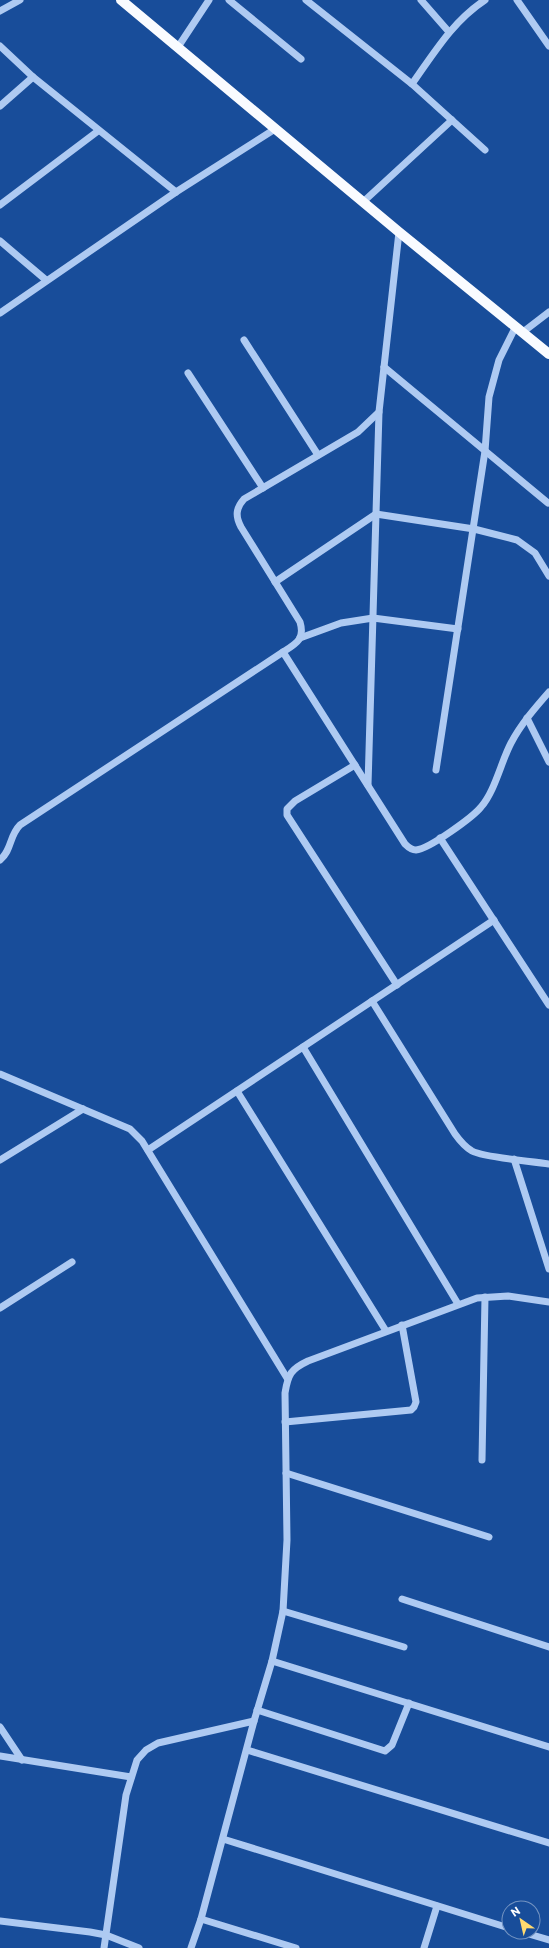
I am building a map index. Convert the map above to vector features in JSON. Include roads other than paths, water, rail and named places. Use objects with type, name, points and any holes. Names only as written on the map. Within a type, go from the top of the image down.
[{"type":"main road","points":[[121,0],[399,232],[549,354]]},
{"type":"street","points":[[2,9],[20,0]]},
{"type":"street","points":[[178,47],[209,0]]},
{"type":"street","points":[[229,0],[301,59]]},
{"type":"street","points":[[306,0],[412,84],[485,150]]},
{"type":"street","points":[[421,0],[449,32]]},
{"type":"street","points":[[412,84],[449,32],[461,18],[485,0]]},
{"type":"street","points":[[517,0],[549,46]]},
{"type":"street","points":[[0,46],[33,77],[98,131],[176,192]]},
{"type":"street","points":[[0,106],[33,77]]},
{"type":"street","points":[[363,202],[452,120]]},
{"type":"street","points":[[0,313],[176,192],[275,129]]},
{"type":"street","points":[[0,205],[98,131]]},
{"type":"street","points":[[368,786],[379,412],[382,397],[399,232]]},
{"type":"street","points":[[0,242],[46,280]]},
{"type":"street","points":[[436,770],[486,452],[489,397],[492,382],[499,360],[520,329],[549,312]]},
{"type":"street","points":[[244,340],[318,455]]},
{"type":"street","points":[[384,367],[548,503]]},
{"type":"street","points":[[188,373],[263,488]]},
{"type":"street","points":[[300,638],[303,631],[300,622],[241,527],[236,514],[238,506],[244,499],[358,432],[379,412]]},
{"type":"street","points":[[275,582],[376,514],[474,529],[517,540],[526,545],[535,553],[549,576]]},
{"type":"street","points":[[0,860],[7,853],[12,836],[20,825],[283,652],[300,638],[341,623],[373,618],[458,629]]},
{"type":"street","points":[[283,652],[409,848],[415,850],[423,848],[465,822],[482,806],[511,742],[527,718],[549,692]]},
{"type":"street","points":[[527,718],[549,762]]},
{"type":"street","points":[[355,765],[295,801],[287,809],[287,815],[397,985]]},
{"type":"street","points":[[440,838],[549,1005]]},
{"type":"street","points":[[148,1150],[494,920]]},
{"type":"street","points":[[372,1001],[460,1141],[474,1152],[549,1164]]},
{"type":"street","points":[[303,1047],[458,1304]]},
{"type":"street","points":[[0,1074],[130,1129],[148,1150],[287,1378]]},
{"type":"street","points":[[237,1091],[386,1331]]},
{"type":"street","points":[[0,1160],[83,1109]]},
{"type":"street","points":[[514,1159],[549,1269]]},
{"type":"street","points":[[0,1308],[72,1262]]},
{"type":"street","points":[[191,1948],[201,1919],[257,1710],[272,1661],[283,1611],[287,1540],[285,1393],[287,1378],[295,1367],[458,1304],[485,1297],[508,1296],[549,1302]]},
{"type":"street","points":[[482,1460],[485,1297]]},
{"type":"street","points":[[285,1422],[411,1410],[416,1402],[402,1325]]},
{"type":"street","points":[[286,1473],[489,1537]]},
{"type":"street","points":[[402,1599],[549,1647]]},
{"type":"street","points":[[283,1611],[404,1647]]},
{"type":"street","points":[[272,1661],[549,1747]]},
{"type":"street","points":[[257,1710],[385,1751],[392,1745],[409,1704]]},
{"type":"street","points":[[104,1948],[126,1795],[137,1760],[146,1750],[158,1743],[254,1721]]},
{"type":"street","points":[[0,1727],[22,1760]]},
{"type":"street","points":[[247,1750],[549,1844]]},
{"type":"street","points":[[0,1756],[131,1777]]},
{"type":"street","points":[[223,1838],[501,1926]]},
{"type":"street","points":[[424,1948],[437,1906]]},
{"type":"street","points":[[201,1919],[296,1948]]},
{"type":"street","points":[[0,1921],[76,1930],[106,1936],[139,1948]]}]
